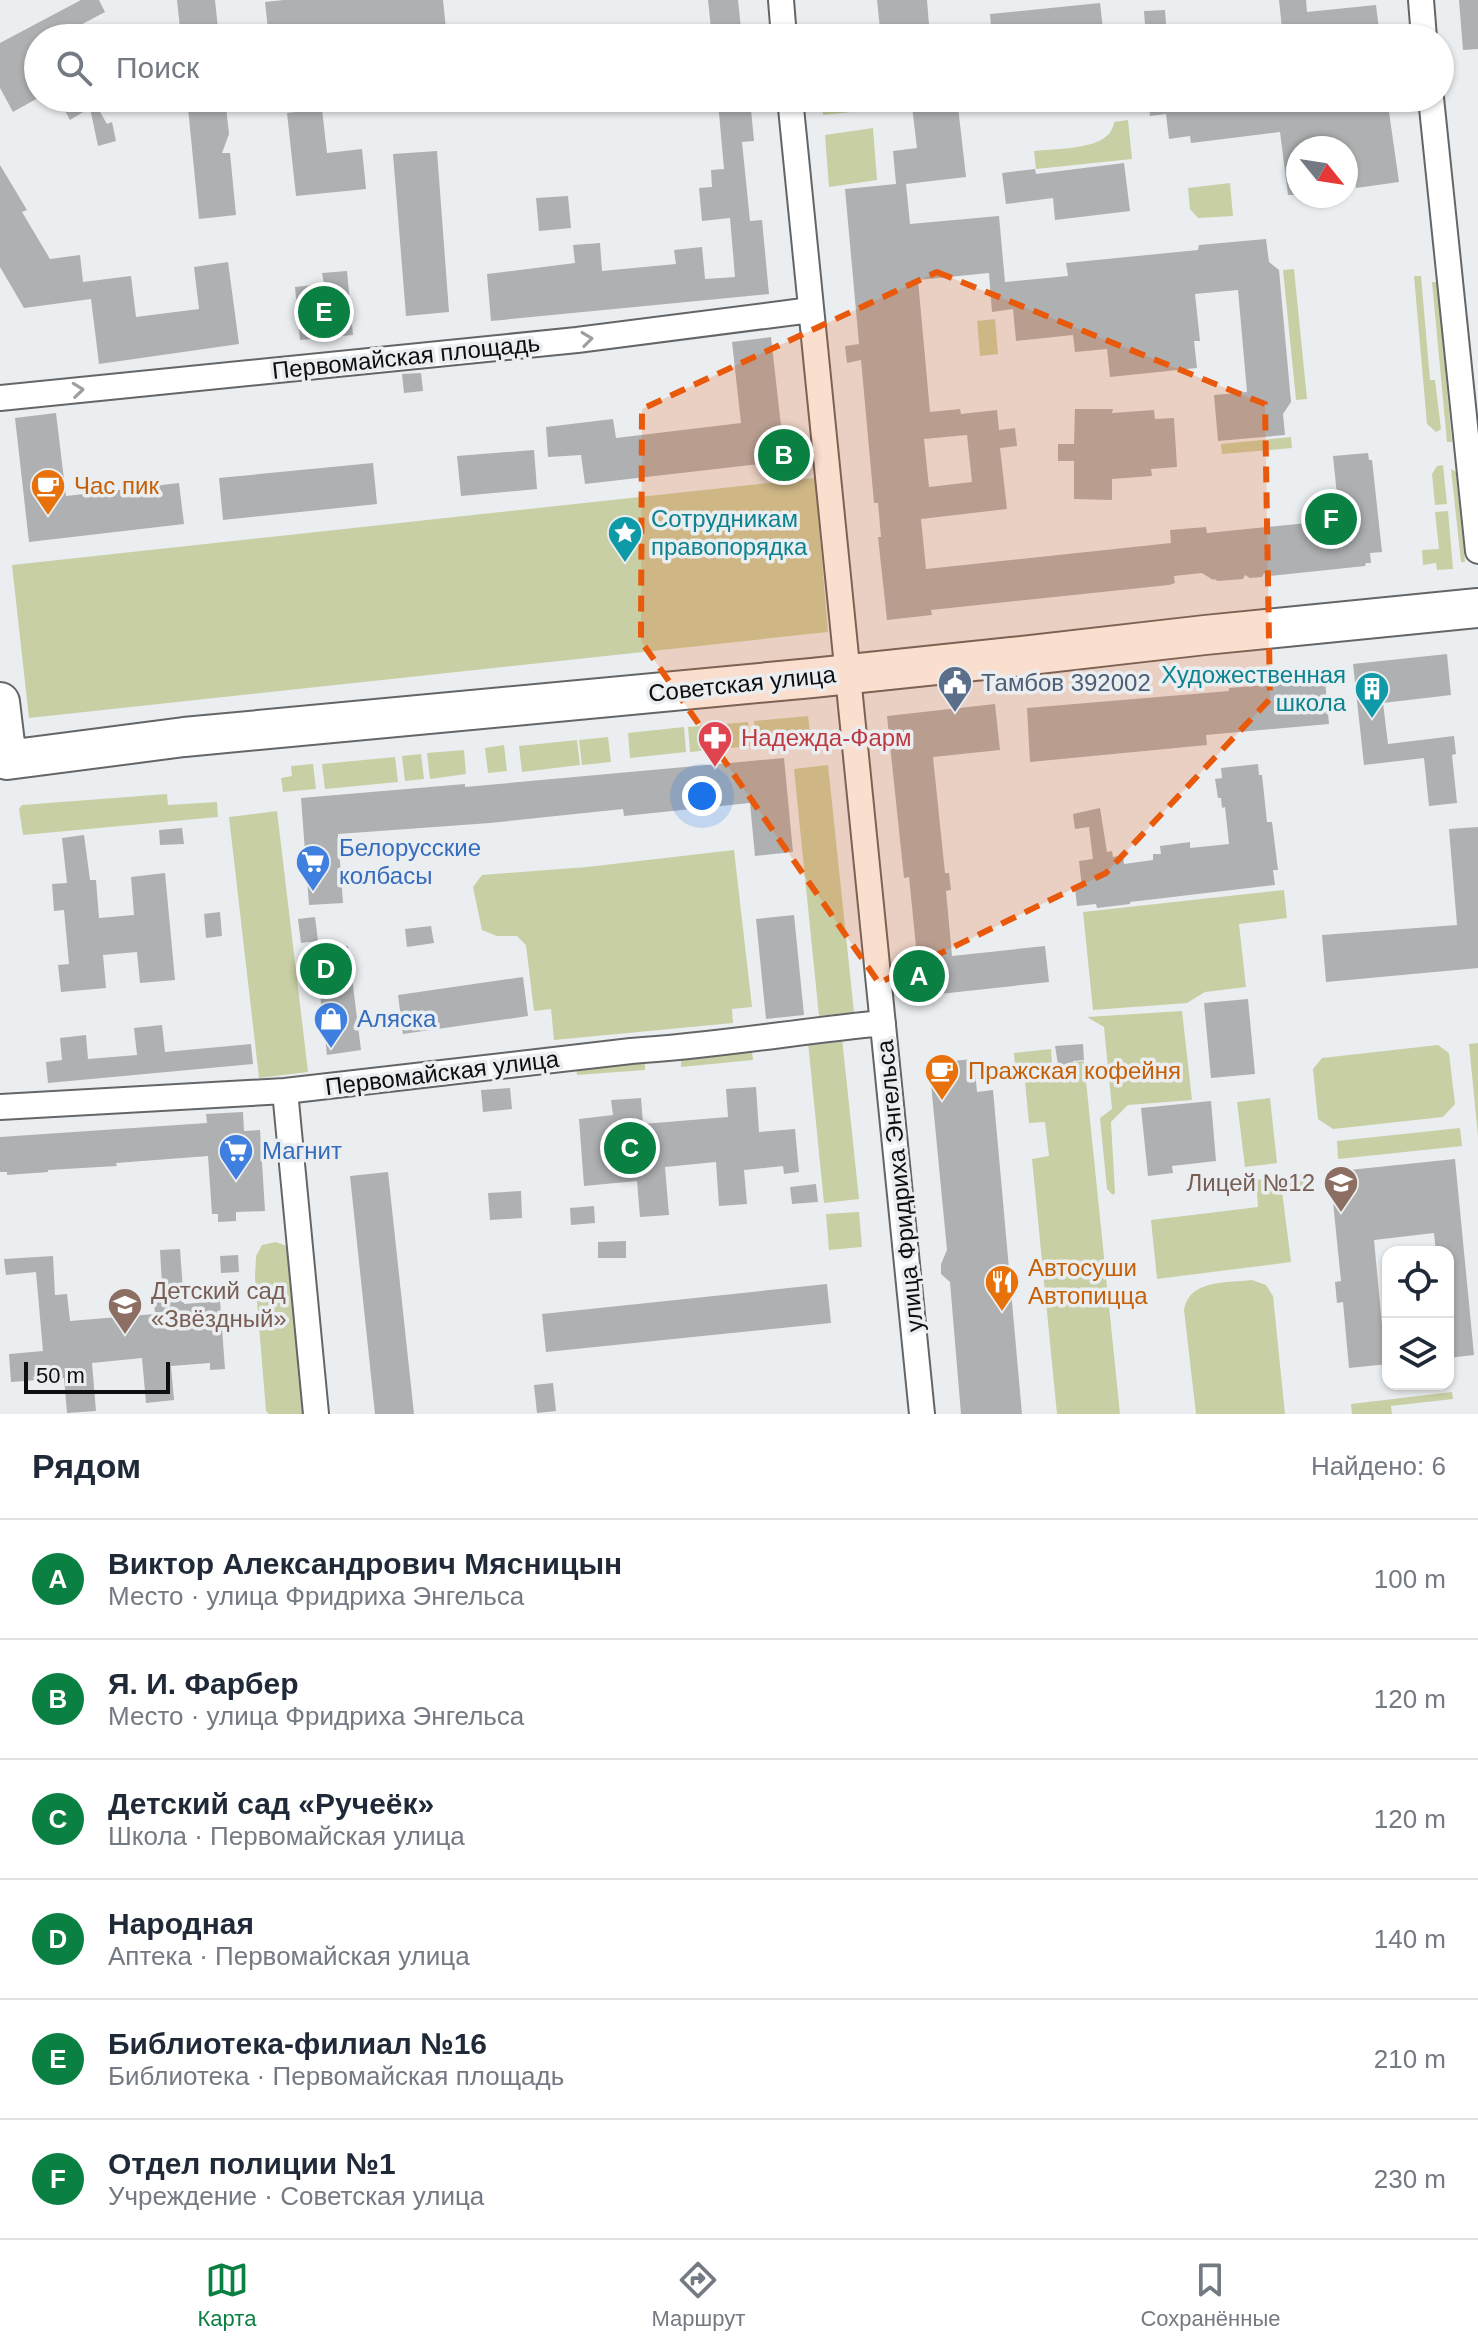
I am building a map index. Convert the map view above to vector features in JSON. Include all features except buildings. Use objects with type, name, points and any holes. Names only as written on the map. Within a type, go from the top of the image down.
[{"type":"main road","name":"Советская улица","points":[[0,702],[7,760],[184,737],[847,674],[1478,608]]},
{"type":"street","points":[[781,0],[783,24]]},
{"type":"street","points":[[1421,0],[1423,24]]},
{"type":"street","name":"улица Фридриха Энгельса","points":[[791,112],[922,1414]]},
{"type":"street","points":[[1432,112],[1478,551]]},
{"type":"street","name":"Первомайская площадь","points":[[0,398],[577,340],[811,310]]},
{"type":"street","name":"Первомайская улица","points":[[0,1107],[285,1091],[883,1023]]},
{"type":"street","points":[[285,1091],[316,1414]]},
{"type":"highlighted area","points":[[937,272],[1265,404],[1270,699],[1106,873],[879,983],[641,641],[642,409]]},
{"type":"green space","points":[[823,112],[851,112],[823,115]]},
{"type":"green space","points":[[1128,120],[1132,159],[1036,169],[1034,151],[1094,143],[1111,131],[1114,122]]},
{"type":"green space","points":[[873,128],[877,180],[829,187],[825,135]]},
{"type":"green space","points":[[1230,183],[1233,216],[1198,218],[1190,209],[1188,188]]},
{"type":"green space","points":[[1294,269],[1307,399],[1296,400],[1283,270]]},
{"type":"green space","points":[[1414,276],[1421,276],[1430,380],[1435,380],[1441,429],[1436,432],[1427,424]]},
{"type":"green space","points":[[1432,282],[1437,282],[1452,442],[1447,442]]},
{"type":"green space","points":[[995,319],[998,354],[980,356],[977,321]]},
{"type":"green space","points":[[1291,437],[1292,448],[1222,454],[1221,444]]},
{"type":"green space","points":[[1443,465],[1447,504],[1435,505],[1432,474],[1437,466]]},
{"type":"green space","points":[[1451,469],[1456,472],[1465,562],[1461,562]]},
{"type":"green space","points":[[815,478],[828,632],[29,718],[12,565]]},
{"type":"green space","points":[[1448,511],[1453,569],[1437,570],[1436,563],[1423,565],[1422,550],[1439,549],[1435,512]]},
{"type":"green space","points":[[808,716],[811,741],[757,746],[754,721]]},
{"type":"green space","points":[[748,722],[750,746],[690,752],[688,727]]},
{"type":"green space","points":[[684,727],[686,752],[630,758],[628,733]]},
{"type":"green space","points":[[608,737],[611,762],[582,765],[579,740]]},
{"type":"green space","points":[[577,740],[580,765],[522,772],[519,746]]},
{"type":"green space","points":[[504,745],[507,771],[488,773],[485,748]]},
{"type":"green space","points":[[464,750],[466,774],[430,779],[427,753]]},
{"type":"green space","points":[[421,754],[424,779],[405,781],[402,756]]},
{"type":"green space","points":[[395,757],[398,782],[325,789],[322,764]]},
{"type":"green space","points":[[313,764],[316,789],[283,792],[281,778],[292,776],[291,766]]},
{"type":"green space","points":[[828,765],[854,1012],[819,1016],[794,769]]},
{"type":"green space","points":[[167,794],[168,805],[217,802],[218,817],[23,835],[19,809],[22,805]]},
{"type":"green space","points":[[277,811],[308,1072],[259,1078],[229,817]]},
{"type":"green space","points":[[734,850],[752,1007],[732,1009],[733,1023],[554,1040],[551,1009],[534,1011],[526,945],[517,936],[497,936],[482,930],[473,887],[482,875],[587,867]]},
{"type":"green space","points":[[1284,890],[1287,918],[1239,924],[1246,987],[1205,992],[1187,1003],[1093,1010],[1083,912]]},
{"type":"green space","points":[[1182,1011],[1192,1100],[1128,1105],[1111,1122],[1113,1195],[1107,1189],[1100,1118],[1112,1109],[1104,1027],[1087,1017]]},
{"type":"green space","points":[[842,1038],[859,1199],[824,1203],[808,1042]]},
{"type":"green space","points":[[1478,1043],[1478,1136],[1469,1044]]},
{"type":"green space","points":[[1438,1045],[1449,1053],[1455,1104],[1443,1117],[1333,1129],[1318,1119],[1313,1069],[1322,1058]]},
{"type":"green space","points":[[1051,1049],[1052,1064],[1084,1061],[1120,1414],[1057,1414],[1032,1159],[1049,1156],[1045,1122],[1029,1123],[1025,1082],[1016,1077],[1014,1053]]},
{"type":"green space","points":[[752,1052],[753,1060],[681,1067],[681,1058]]},
{"type":"green space","points":[[645,1061],[645,1070],[577,1075],[576,1066]]},
{"type":"green space","points":[[1270,1098],[1277,1163],[1245,1167],[1237,1102]]},
{"type":"green space","points":[[1460,1128],[1462,1146],[1338,1159],[1337,1141]]},
{"type":"green space","points":[[1305,1174],[1307,1187],[1282,1191],[1291,1262],[1157,1279],[1151,1220],[1258,1207],[1256,1180]]},
{"type":"green space","points":[[859,1212],[862,1247],[829,1250],[826,1214]]},
{"type":"green space","points":[[276,1242],[289,1247],[307,1409],[302,1414],[269,1414],[266,1411],[256,1256],[262,1245]]},
{"type":"green space","points":[[1252,1280],[1266,1285],[1273,1296],[1285,1414],[1196,1414],[1184,1310],[1187,1300],[1210,1284]]},
{"type":"green space","points":[[1452,1392],[1453,1399],[1391,1406],[1392,1414],[1352,1414],[1351,1404]]},
{"type":"place","name":"Библиотека-филиал №16","points":[[324,312]]},
{"type":"place","name":"Я. И. Фарбер","points":[[784,455]]},
{"type":"place","name":"Час пик","points":[[48,517]]},
{"type":"place","name":"Отдел полиции №1","points":[[1331,519]]},
{"type":"place","name":"Сотрудникам правопорядка","points":[[625,564]]},
{"type":"place","name":"Тамбов 392002","points":[[955,714]]},
{"type":"place","name":"Художественная школа","points":[[1372,720]]},
{"type":"place","name":"Надежда-Фарм","points":[[715,769]]},
{"type":"place","name":"Белорусские колбасы","points":[[313,893]]},
{"type":"place","name":"Народная","points":[[326,969]]},
{"type":"place","name":"Виктор Александрович Мясницын","points":[[919,976]]},
{"type":"place","name":"Аляска","points":[[331,1050]]},
{"type":"place","name":"Пражская кофейня","points":[[942,1102]]},
{"type":"place","name":"Детский сад «Ручеёк»","points":[[630,1148]]},
{"type":"place","name":"Магнит","points":[[236,1182]]},
{"type":"place","name":"Лицей №12","points":[[1341,1214]]},
{"type":"place","name":"Автосуши Автопицца","points":[[1002,1313]]},
{"type":"place","name":"Детский сад «Звёздный»","points":[[125,1336]]}]
